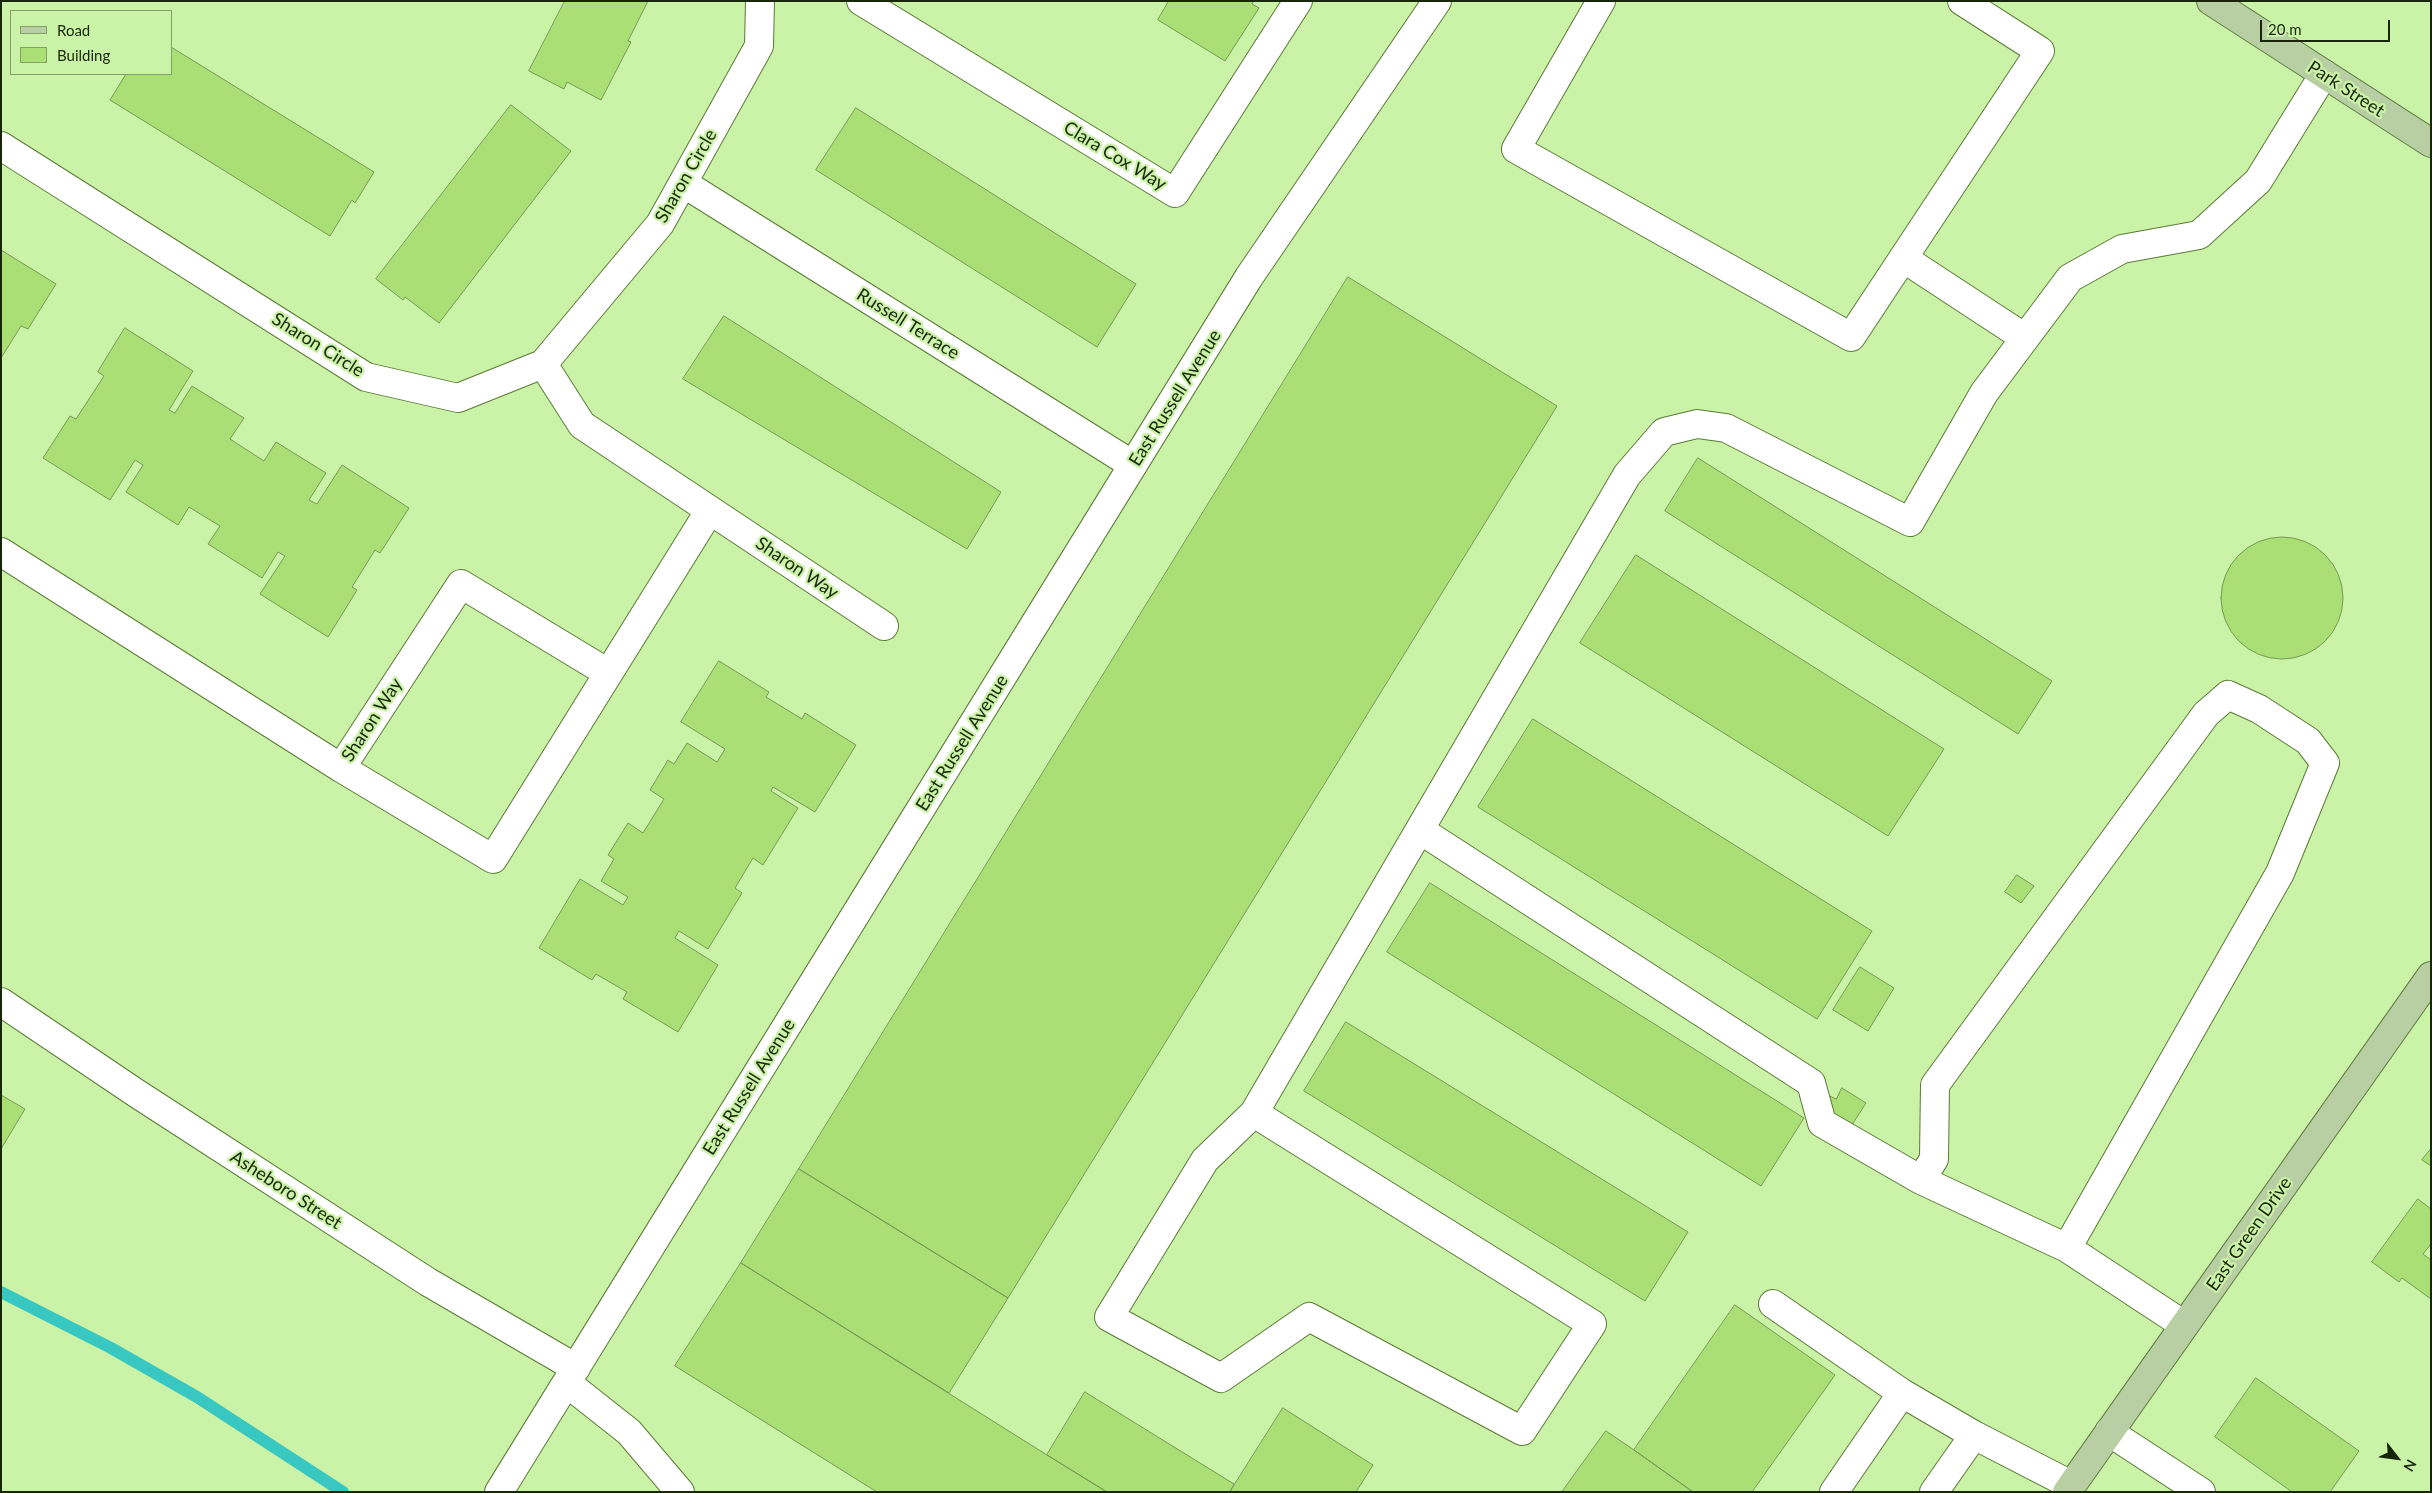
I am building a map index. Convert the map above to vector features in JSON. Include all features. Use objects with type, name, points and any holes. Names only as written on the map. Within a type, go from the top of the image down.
[{"type":"main road","name":"Park Street","points":[[2211,1],[2431,143]]},
{"type":"main road","name":"East Green Drive","points":[[2069,1489],[2431,976]]},
{"type":"street","name":"Sharon Circle","points":[[1,146],[366,377],[458,398],[543,364],[660,224],[759,46],[760,1]]},
{"type":"street","name":"Clara Cox Way","points":[[861,1],[1175,193],[1298,1]]},
{"type":"street","name":"East Russell Avenue","points":[[499,1492],[1249,277],[1437,1]]},
{"type":"street","points":[[1601,1],[1516,149],[1851,337],[2040,51],[1962,1]]},
{"type":"street","points":[[1254,1113],[1592,1324],[1522,1431],[1309,1317],[1221,1378],[1110,1317],[1205,1160],[1254,1113],[1627,475],[1664,432],[1697,424],[1726,428],[1910,522],[1984,393],[2070,278],[2122,249],[2199,235],[2258,181],[2324,74]]},
{"type":"street","name":"Russell Terrace","points":[[683,183],[1133,465]]},
{"type":"street","points":[[1904,258],[1957,291],[2024,338]]},
{"type":"street","name":"Sharon Way","points":[[543,364],[582,425],[884,626]]},
{"type":"street","name":"Sharon Way","points":[[608,673],[461,584],[341,768],[493,859],[710,510]]},
{"type":"street","points":[[1,552],[341,768]]},
{"type":"street","points":[[1921,1180],[1934,1159],[1935,1085],[2206,714],[2228,695],[2259,710],[2308,741],[2325,763],[2280,873],[2067,1248]]},
{"type":"street","points":[[1420,830],[1811,1083],[1822,1123],[1921,1180],[2067,1248],[2184,1325]]},
{"type":"street","name":"Asheboro Street","points":[[1,1002],[144,1098],[571,1376],[630,1432],[680,1492]]},
{"type":"street","points":[[1773,1304],[1902,1393],[2069,1489]]},
{"type":"street","points":[[1834,1492],[1902,1393]]},
{"type":"street","points":[[2109,1432],[2201,1492]]},
{"type":"street","points":[[1934,1492],[1974,1435]]},
{"type":"building","points":[[565,1],[648,1],[628,41],[631,42],[601,100],[567,82],[564,89],[529,71]]},
{"type":"building","points":[[1169,1],[1254,1],[1252,4],[1259,8],[1225,61],[1158,20]]},
{"type":"building","points":[[172,48],[374,172],[355,203],[352,200],[330,236],[110,100],[125,75],[172,75]]},
{"type":"building","points":[[511,105],[571,151],[439,323],[405,297],[403,300],[376,279]]},
{"type":"building","points":[[856,108],[1136,284],[1097,347],[816,170]]},
{"type":"building","points":[[1,250],[56,284],[28,329],[21,326],[1,358]]},
{"type":"building","points":[[1348,277],[1557,406],[1008,1298],[799,1169]]},
{"type":"building","points":[[724,316],[1001,492],[967,549],[683,379]]},
{"type":"building","points":[[125,328],[193,371],[169,410],[175,413],[192,386],[244,418],[230,439],[264,461],[276,442],[326,473],[309,500],[317,504],[342,465],[409,508],[380,553],[375,550],[352,587],[357,590],[328,637],[260,594],[285,556],[278,552],[262,578],[208,544],[220,526],[189,507],[178,525],[126,492],[143,465],[135,460],[110,500],[43,458],[70,416],[76,419],[104,376],[98,372]]},
{"type":"building","points":[[1698,458],[2052,681],[2018,734],[1665,511]]},
{"type":"building","points":[[2282,537],[2294,538],[2305,542],[2316,547],[2325,555],[2333,564],[2338,575],[2342,586],[2342,610],[2338,621],[2333,632],[2325,641],[2316,649],[2305,654],[2294,658],[2282,659],[2270,658],[2259,654],[2248,649],[2239,641],[2231,632],[2226,621],[2222,610],[2221,598],[2222,586],[2226,575],[2231,564],[2239,555],[2248,547],[2259,542],[2270,538]]},
{"type":"building","points":[[1636,555],[1944,749],[1888,836],[1580,643]]},
{"type":"building","points":[[719,661],[769,692],[766,697],[802,719],[805,713],[856,745],[815,812],[773,787],[771,791],[798,808],[763,865],[753,858],[735,888],[742,893],[708,949],[679,931],[675,938],[718,965],[678,1032],[623,999],[627,992],[596,974],[592,980],[539,948],[580,879],[623,905],[628,897],[601,881],[614,859],[608,855],[628,823],[643,833],[664,799],[650,790],[668,760],[674,764],[687,743],[717,762],[725,749],[681,722]]},
{"type":"building","points":[[1533,719],[1872,931],[1817,1019],[1478,807]]},
{"type":"building","points":[[2017,875],[2034,886],[2021,903],[2005,892]]},
{"type":"building","points":[[1430,883],[1804,1118],[1761,1186],[1387,952]]},
{"type":"building","points":[[1860,967],[1894,988],[1868,1031],[1833,1010]]},
{"type":"building","points":[[1346,1022],[1688,1232],[1645,1301],[1304,1091]]},
{"type":"building","points":[[1842,1088],[1866,1103],[1850,1128],[1826,1113],[1832,1104],[1827,1101],[1830,1096],[1836,1099]]},
{"type":"building","points":[[1,1095],[25,1109],[1,1149]]},
{"type":"building","points":[[2431,1149],[2431,1166],[2422,1160]]},
{"type":"building","points":[[799,1169],[1008,1298],[949,1393],[741,1263]]},
{"type":"building","points":[[2418,1199],[2431,1209],[2431,1244],[2423,1254],[2431,1260],[2431,1299],[2402,1278],[2399,1282],[2372,1262]]},
{"type":"building","points":[[741,1263],[1107,1492],[877,1492],[675,1366]]},
{"type":"building","points":[[1735,1305],[1835,1375],[1752,1492],[1693,1492],[1634,1450]]},
{"type":"building","points":[[2256,1378],[2359,1451],[2330,1492],[2292,1492],[2215,1437]]},
{"type":"building","points":[[1085,1392],[1234,1484],[1230,1492],[1107,1492],[1047,1455]]},
{"type":"building","points":[[1283,1408],[1373,1465],[1356,1492],[1230,1492]]},
{"type":"building","points":[[1606,1431],[1634,1450],[1693,1492],[1562,1492]]},
{"type":"waterway","points":[[1,1292],[111,1348],[197,1397],[343,1492]]}]
